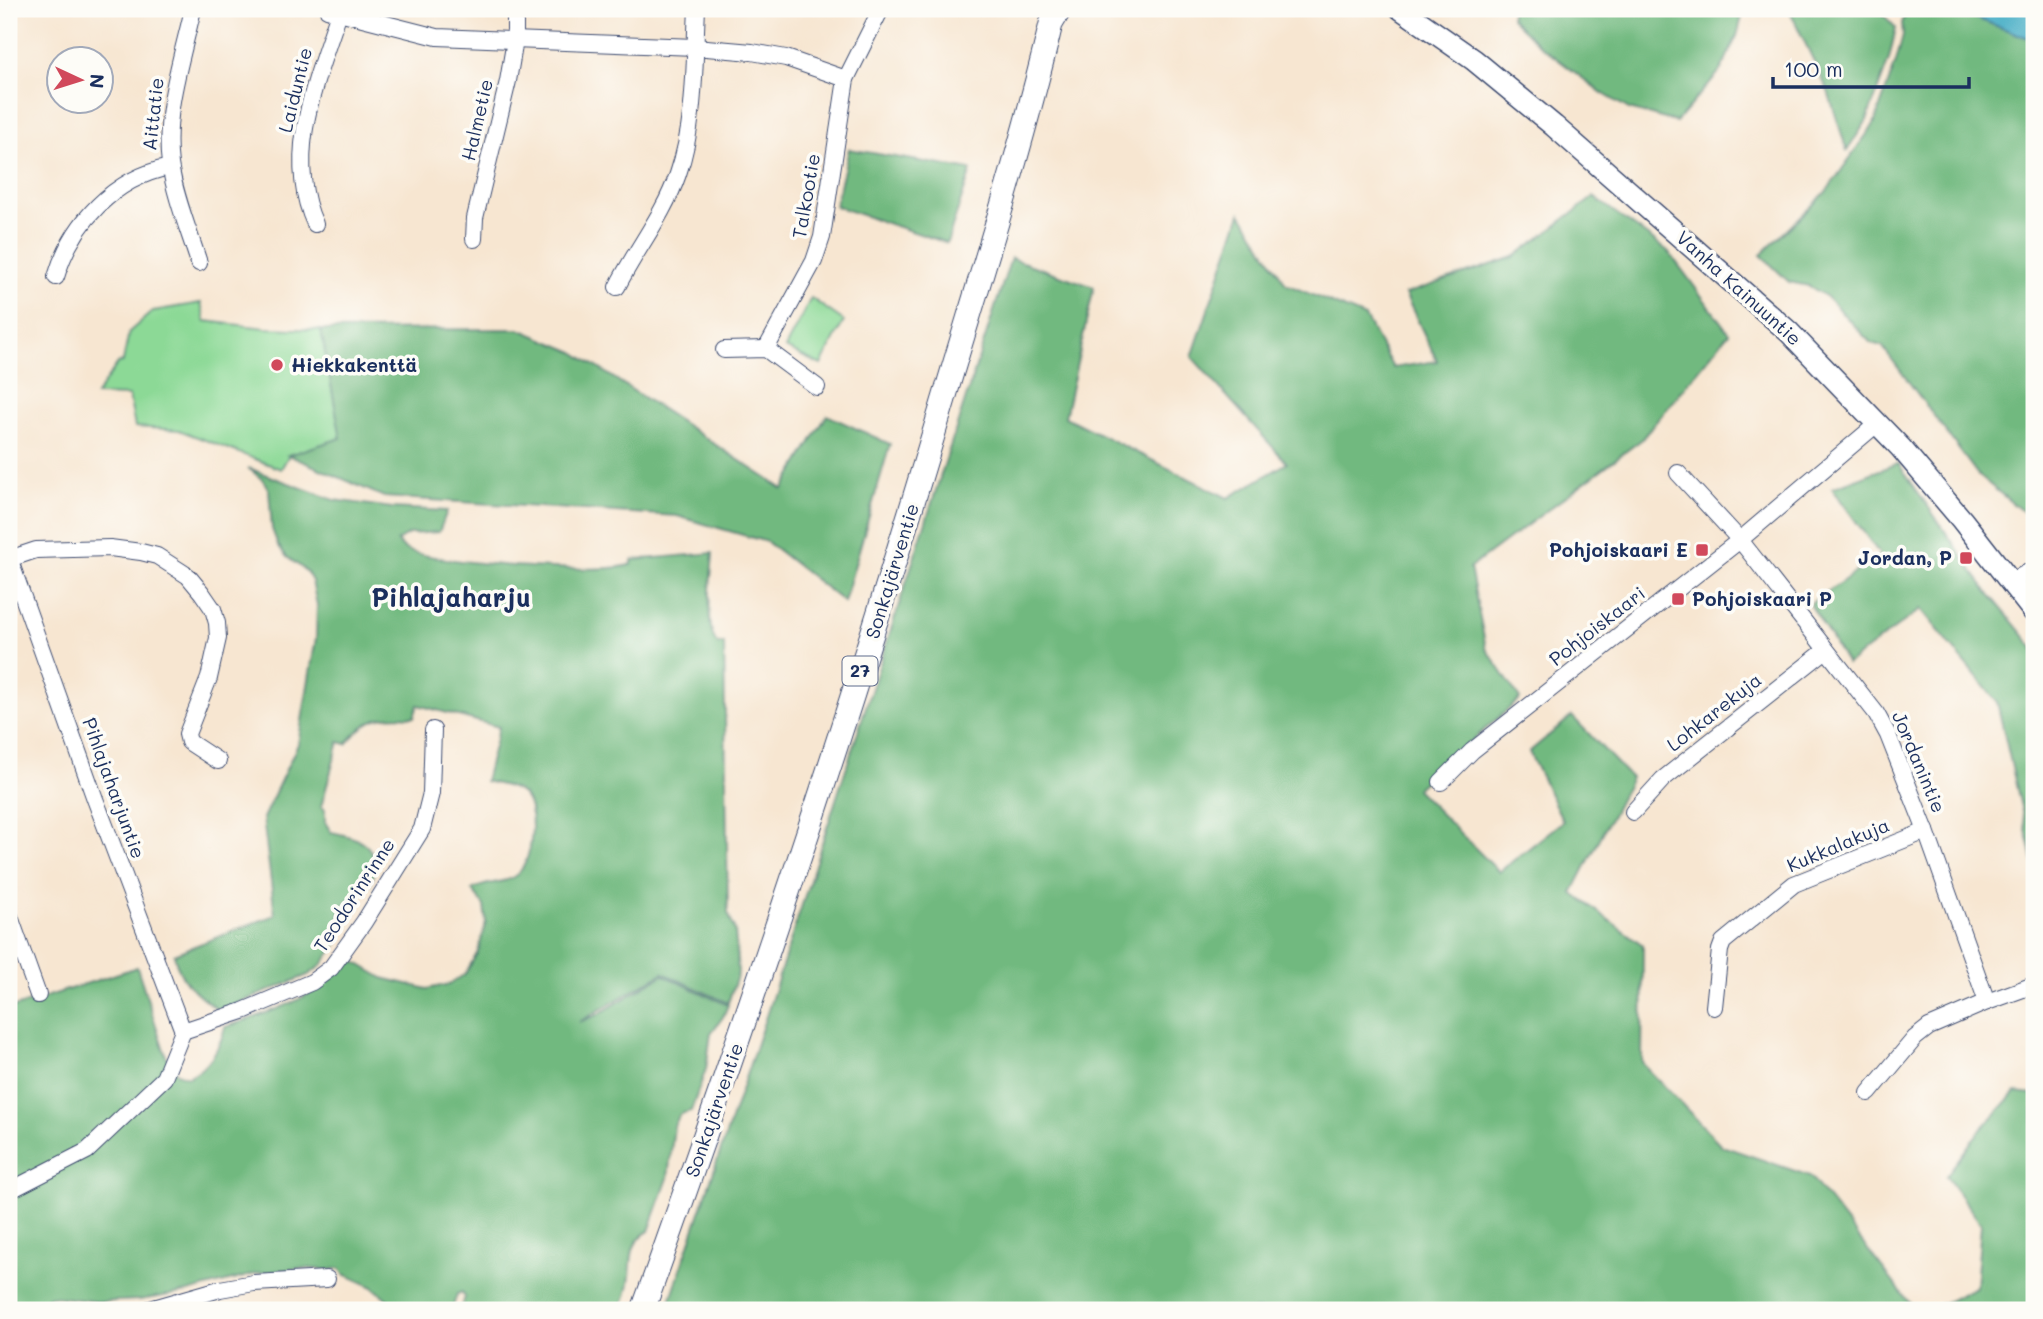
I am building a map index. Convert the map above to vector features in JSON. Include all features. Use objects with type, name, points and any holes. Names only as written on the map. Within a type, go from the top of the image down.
[{"type":"highway","name":"Sonkajärventie","points":[[643,1310],[704,1138],[884,599],[1019,148],[1053,14]]},
{"type":"main road","name":"Vanha Kainuuntie","points":[[1401,9],[1474,60],[1554,126],[1789,332],[1878,423],[1962,520],[2034,612]]},
{"type":"street","name":"Aittatie","points":[[193,9],[172,103],[169,151],[170,167],[199,263]]},
{"type":"street","name":"Halmetie","points":[[474,239],[475,218],[501,116],[515,40],[515,9]]},
{"type":"street","points":[[617,288],[658,220],[678,175],[688,132],[697,9]]},
{"type":"street","name":"Talkootie","points":[[766,349],[814,261],[822,237],[846,79],[881,9]]},
{"type":"street","points":[[336,10],[437,37],[695,47],[752,52],[786,58],[846,79]]},
{"type":"street","name":"Laiduntie","points":[[315,224],[304,191],[302,157],[309,110],[336,10]]},
{"type":"street","points":[[56,277],[72,239],[95,208],[123,185],[158,169],[170,167]]},
{"type":"street","points":[[724,350],[766,349],[817,387]]},
{"type":"street","name":"Pohjoiskaari","points":[[1440,782],[1472,751],[1740,540],[1878,423]]},
{"type":"street","name":"Jordanintie","points":[[1678,472],[1740,540],[1876,713],[1888,735],[1926,831],[1987,1002]]},
{"type":"street","points":[[9,558],[36,550],[110,548],[157,556],[188,576],[213,609],[218,638],[209,678],[187,734],[189,742],[218,761]]},
{"type":"street","name":"Pihlajaharjuntie","points":[[9,558],[95,799],[183,1031]]},
{"type":"street","points":[[2010,582],[2034,569]]},
{"type":"street","name":"Lohkarekuja","points":[[1633,812],[1663,779],[1826,650]]},
{"type":"street","name":"Teodorinrinne","points":[[183,1031],[243,1011],[301,987],[331,968],[364,922],[422,829],[431,793],[433,730]]},
{"type":"street","name":"Kukkalakuja","points":[[1714,1007],[1717,961],[1723,942],[1794,884],[1926,831]]},
{"type":"street","points":[[9,914],[38,995]]},
{"type":"street","points":[[1869,1093],[1915,1038],[1929,1027],[2034,985]]},
{"type":"street","points":[[9,1191],[87,1151],[164,1078],[183,1031]]},
{"type":"street","points":[[147,1310],[220,1289],[254,1283],[327,1279]]},
{"type":"green space","points":[[1511,9],[1744,9],[1737,36],[1721,70],[1676,122],[1629,109],[1602,93],[1539,45],[1511,18]]},
{"type":"green space","points":[[1789,9],[1881,9],[1896,28],[1889,59],[1867,120],[1847,151],[1828,91]]},
{"type":"green space","points":[[1907,9],[1967,9],[1970,16],[2034,40],[2034,521],[1978,475],[1882,346],[1871,343],[1827,297],[1809,286],[1789,282],[1761,255],[1826,192],[1874,124],[1896,62]]},
{"type":"green space","points":[[849,149],[971,170],[947,243],[835,206]]},
{"type":"green space","points":[[1594,197],[1668,251],[1729,333],[1641,440],[1470,568],[1486,648],[1520,699],[1416,789],[1499,872],[1563,821],[1529,752],[1572,716],[1631,778],[1572,893],[1643,945],[1642,1063],[1722,1146],[1810,1176],[1915,1310],[667,1310],[768,1010],[1011,258],[1094,287],[1065,417],[1228,498],[1287,463],[1192,357],[1241,213],[1286,284],[1365,317],[1393,368],[1437,361],[1405,294],[1514,257]]},
{"type":"green space","points":[[811,298],[844,321],[821,365],[785,348]]},
{"type":"green space","points":[[201,303],[205,321],[266,328],[321,330],[341,438],[289,455],[281,469],[179,430],[135,427],[129,396],[96,395],[118,363],[123,362],[129,332],[153,311]]},
{"type":"green space","points":[[519,329],[574,352],[783,489],[827,415],[890,444],[844,602],[767,542],[677,516],[384,497],[288,455],[341,438],[321,330]]},
{"type":"green space","points":[[1898,463],[1983,586],[2034,648],[2034,864],[1997,702],[1921,609],[1847,664],[1810,604],[1880,555],[1832,488]]},
{"type":"green space","points":[[248,468],[334,500],[392,508],[447,511],[439,532],[409,534],[397,541],[405,549],[447,559],[590,569],[632,564],[632,560],[713,553],[710,614],[713,637],[718,644],[724,643],[728,913],[735,931],[738,973],[728,1003],[663,973],[579,1022],[597,1015],[663,975],[728,1005],[711,1033],[706,1069],[691,1111],[680,1114],[674,1126],[668,1178],[649,1231],[641,1236],[633,1249],[630,1280],[620,1310],[460,1310],[465,1297],[462,1292],[457,1294],[452,1310],[400,1310],[373,1287],[344,1274],[340,1268],[302,1268],[259,1273],[188,1292],[140,1300],[100,1302],[51,1296],[46,1303],[51,1310],[9,1310],[9,1009],[137,967],[166,1056],[177,1073],[188,1077],[202,1068],[212,1056],[225,1027],[277,1009],[309,994],[337,972],[349,958],[383,978],[427,989],[450,984],[465,974],[478,952],[486,922],[484,906],[472,890],[516,875],[525,863],[528,853],[532,819],[526,799],[514,789],[485,781],[499,727],[418,705],[414,717],[392,716],[376,719],[361,728],[346,744],[339,742],[321,807],[325,809],[325,822],[331,832],[360,840],[370,849],[375,864],[372,881],[347,902],[342,910],[338,924],[338,943],[321,966],[308,975],[219,1011],[196,993],[185,980],[174,954],[275,915],[263,818],[298,744],[316,638],[317,605],[312,581],[306,571],[287,557],[278,545],[272,529],[269,490],[263,480]]},
{"type":"green space","points":[[2016,1092],[2034,1094],[2034,1310],[1930,1310],[1976,1287],[1981,1224],[1946,1176],[1978,1133]]},
{"type":"water","points":[[1967,9],[2034,9],[2034,40],[1970,16]]},
{"type":"place","name":"Hiekkakenttä","points":[[277,365]]},
{"type":"place","name":"Pohjoiskaari E","points":[[1702,550]]},
{"type":"place","name":"Jordan, P","points":[[1966,558]]},
{"type":"place","name":"Pohjoiskaari P","points":[[1678,599]]},
{"type":"district","name":"Pihlajaharju","points":[[451,598]]}]
